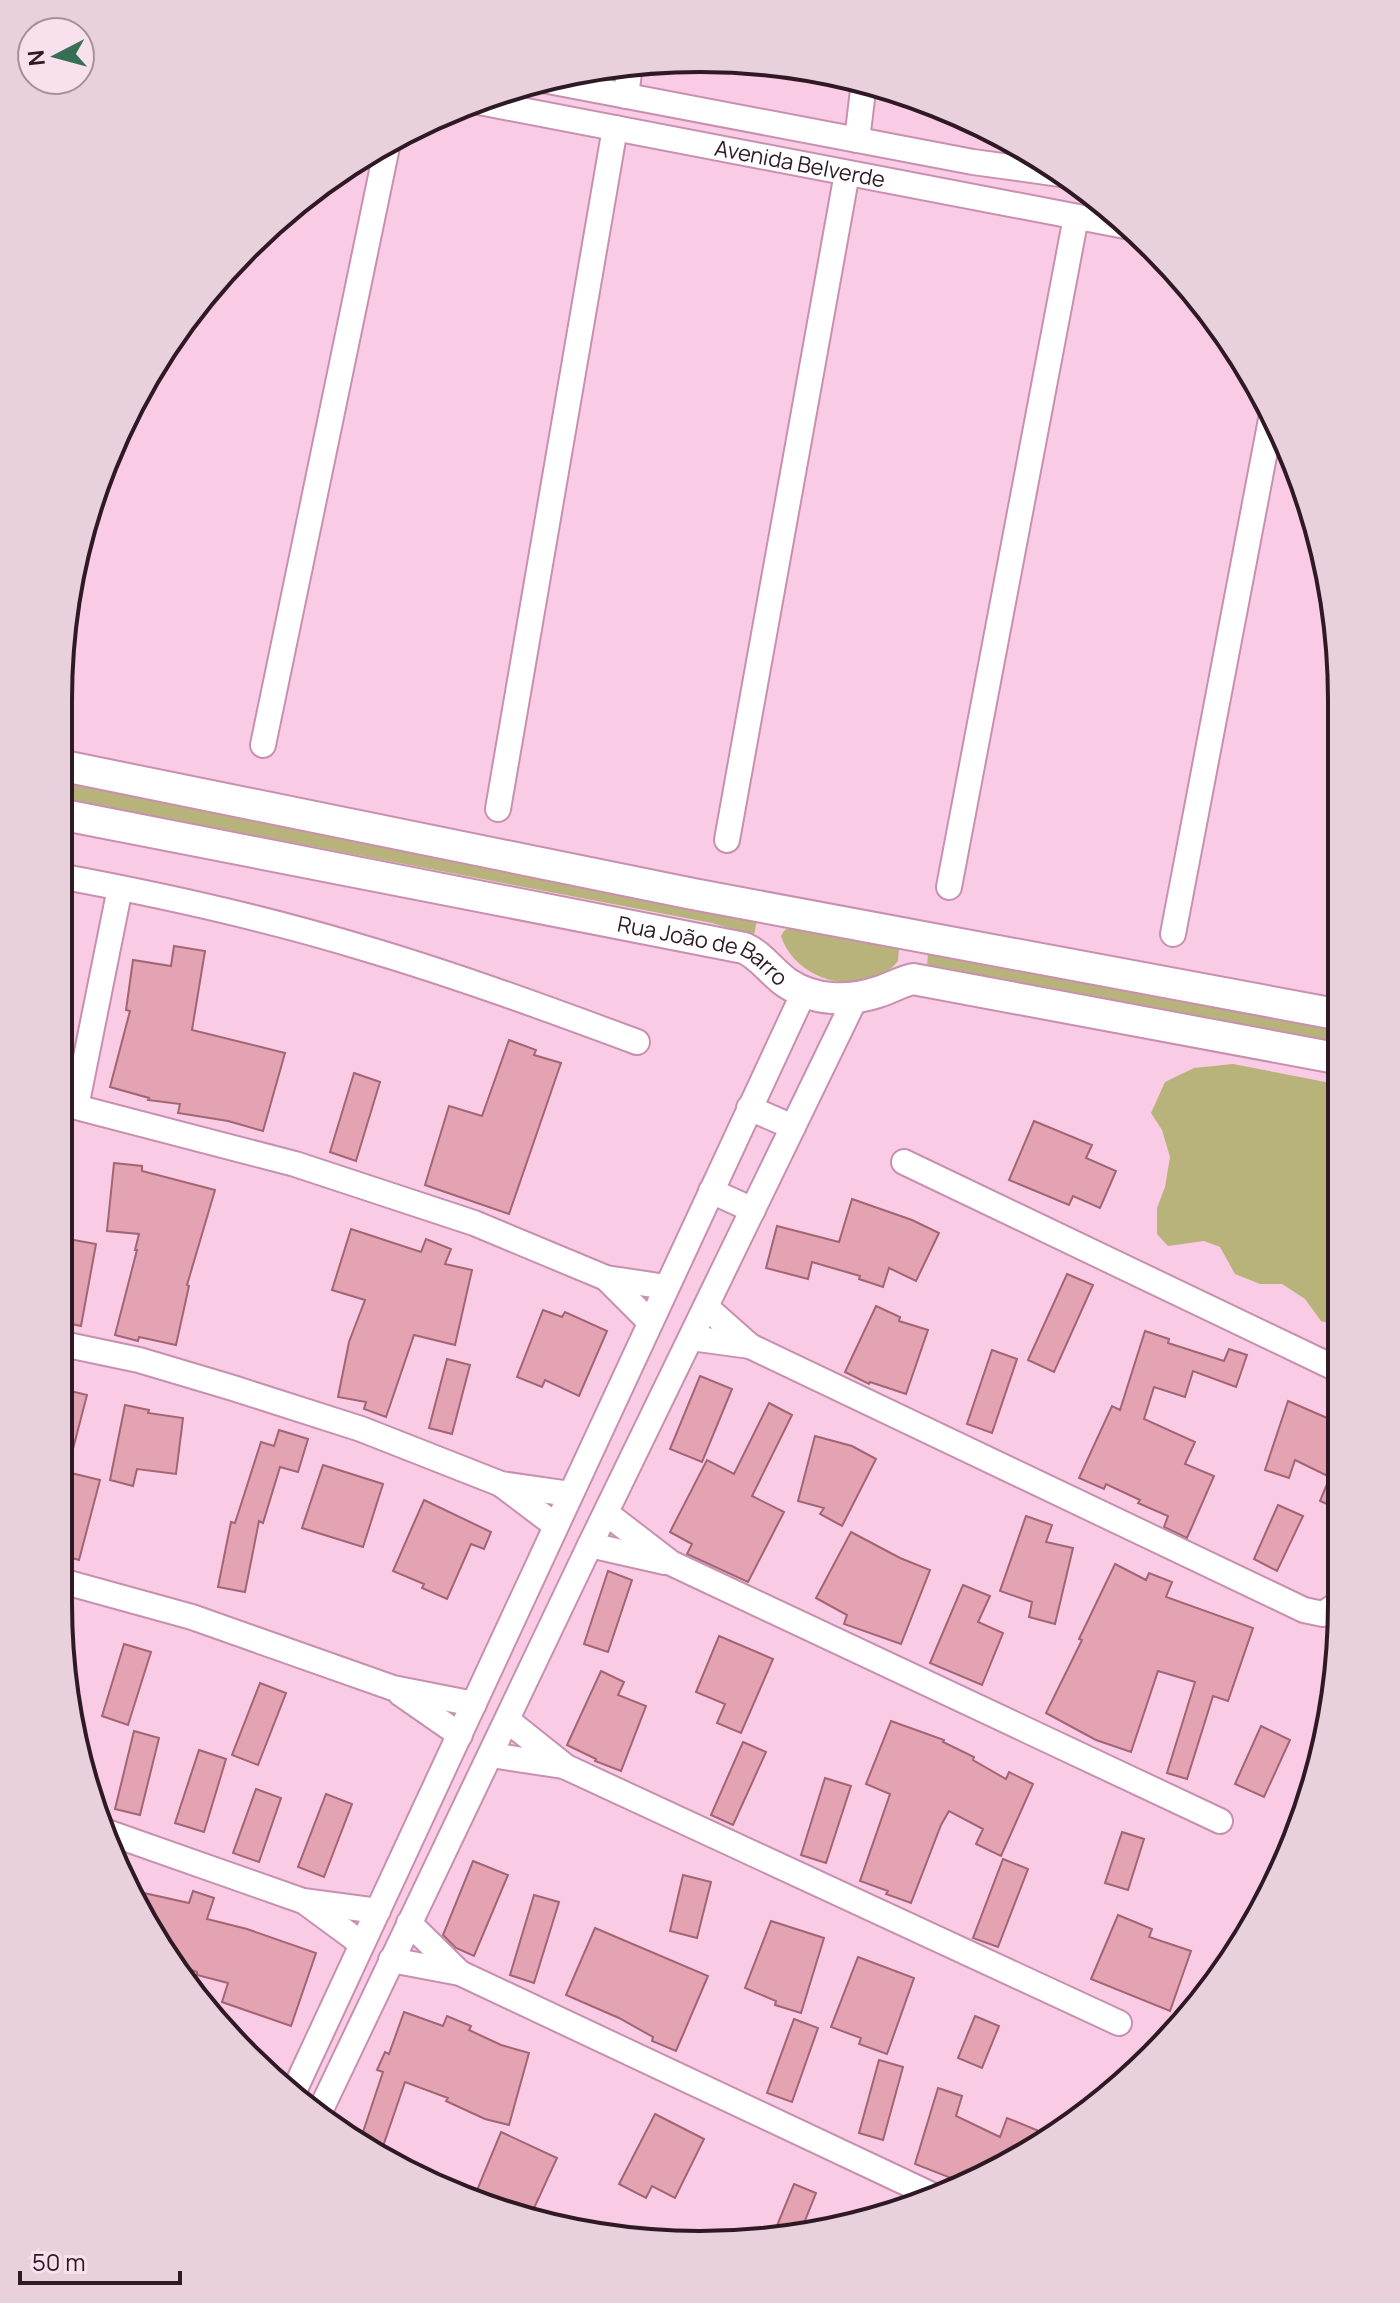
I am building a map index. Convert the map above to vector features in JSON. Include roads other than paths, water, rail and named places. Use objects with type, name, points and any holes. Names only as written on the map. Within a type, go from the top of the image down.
[{"type":"street","points":[[626,96],[629,76]]},
{"type":"street","name":"Avenida Belverde","points":[[571,85],[973,162],[1039,172]]},
{"type":"street","points":[[560,88],[581,87]]},
{"type":"street","points":[[550,115],[545,109],[547,93],[554,89]]},
{"type":"street","points":[[857,140],[863,93]]},
{"type":"street","name":"Avenida Belverde","points":[[497,105],[1108,223]]},
{"type":"street","points":[[498,809],[615,128]]},
{"type":"street","points":[[263,745],[385,157]]},
{"type":"street","points":[[917,186],[950,180],[973,162]]},
{"type":"street","points":[[994,199],[993,183],[1000,176],[1034,171]]},
{"type":"street","points":[[727,840],[847,173]]},
{"type":"street","points":[[949,887],[1076,217]]},
{"type":"street","points":[[1173,934],[1268,434]]},
{"type":"street","name":"Rua João de Barro","points":[[72,768],[779,910],[1328,1013]]},
{"type":"street","name":"Rua João de Barro","points":[[72,817],[744,948],[767,963],[783,980],[804,992],[826,998],[880,992],[898,982],[913,979],[1328,1057]]},
{"type":"street","points":[[72,879],[365,948],[503,992],[637,1042]]},
{"type":"street","points":[[72,1085],[120,888]]},
{"type":"street","points":[[767,963],[763,952],[764,931],[779,910]]},
{"type":"street","points":[[898,982],[904,977],[910,960],[911,951],[905,934]]},
{"type":"street","points":[[297,2084],[804,992]]},
{"type":"street","points":[[328,2109],[391,1960],[856,997]]},
{"type":"street","points":[[72,1107],[310,1169],[474,1223],[606,1278],[666,1287]]},
{"type":"street","points":[[749,1108],[793,1127]]},
{"type":"street","points":[[904,1162],[1328,1365]]},
{"type":"street","points":[[711,1191],[753,1210]]},
{"type":"street","points":[[606,1278],[650,1322]]},
{"type":"street","points":[[706,1307],[750,1346],[1304,1610],[1323,1614],[1328,1611]]},
{"type":"street","points":[[691,1338],[750,1346]]},
{"type":"street","points":[[72,1346],[139,1360],[361,1429],[501,1484],[570,1494]]},
{"type":"street","points":[[501,1484],[555,1525]]},
{"type":"street","points":[[606,1513],[671,1563],[1220,1821]]},
{"type":"street","points":[[590,1545],[671,1563]]},
{"type":"street","points":[[72,1584],[192,1617],[393,1688],[474,1704]]},
{"type":"street","points":[[513,1618],[549,1633]]},
{"type":"street","points":[[393,1688],[460,1735]]},
{"type":"street","points":[[507,1720],[566,1767],[1119,2023]]},
{"type":"street","points":[[491,1755],[566,1767]]},
{"type":"street","points":[[117,1836],[303,1901],[378,1911]]},
{"type":"street","points":[[303,1901],[362,1944]]},
{"type":"street","points":[[409,1923],[460,1973]]},
{"type":"street","points":[[391,1960],[460,1973],[922,2190]]}]
